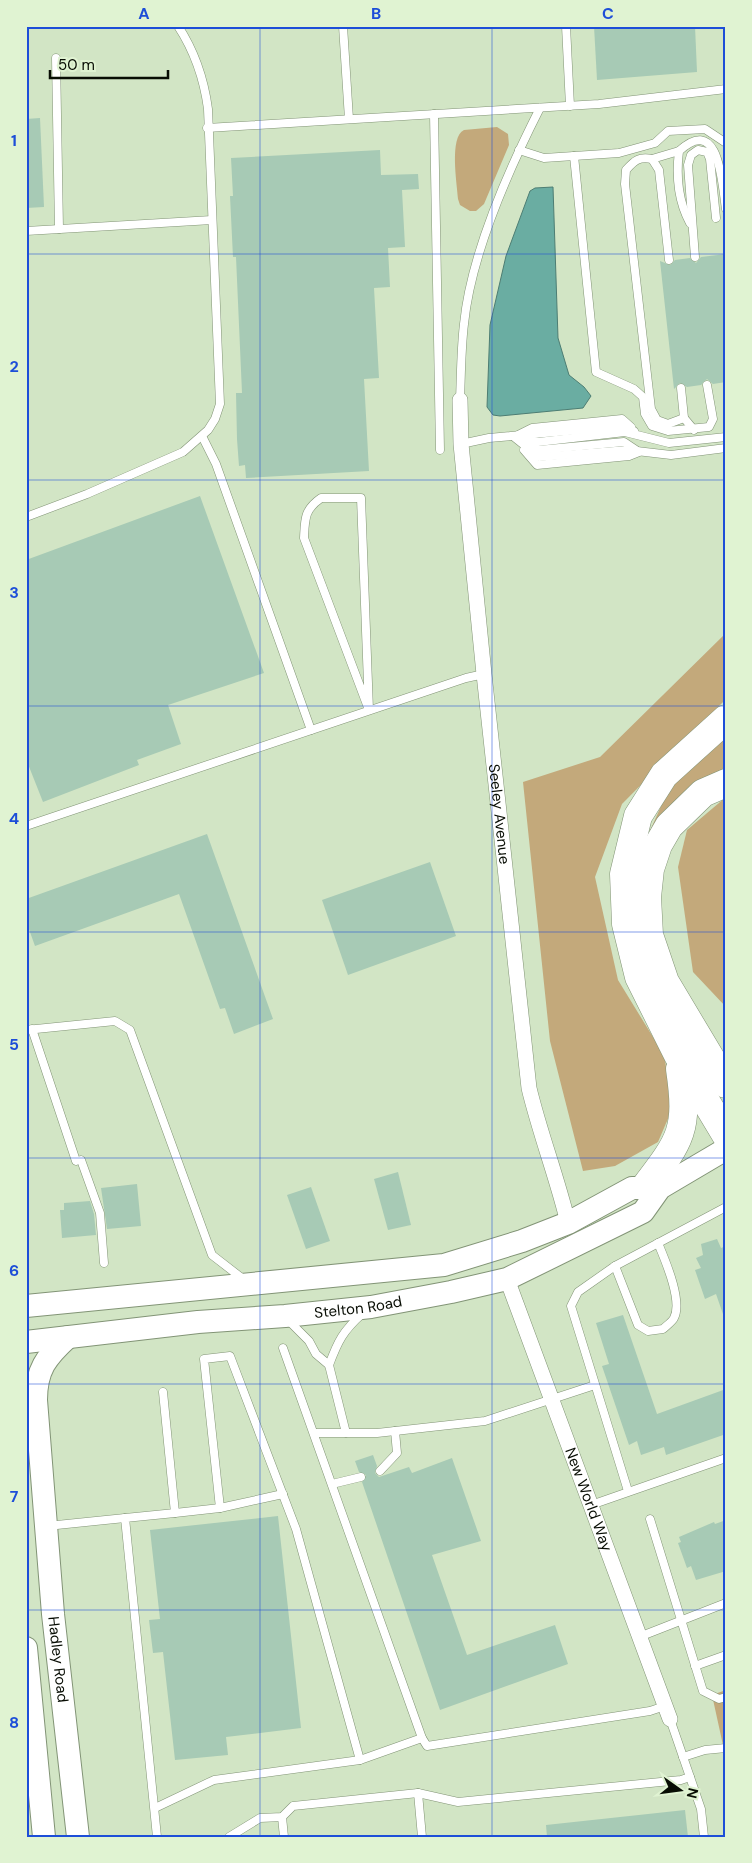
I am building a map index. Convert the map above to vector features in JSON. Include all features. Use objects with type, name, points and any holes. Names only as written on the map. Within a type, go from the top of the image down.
[{"type":"highway","points":[[726,718],[664,775],[638,816],[624,874],[626,924],[639,977],[678,1055],[726,1135]]},
{"type":"highway","points":[[726,783],[703,793],[669,826],[658,845],[650,869],[647,897],[650,935],[665,982],[726,1084]]},
{"type":"highway","points":[[684,1016],[706,1037],[726,1051]]},
{"type":"highway","points":[[653,1188],[676,1146],[681,1131],[685,1102],[678,1055]]},
{"type":"main road","name":"Stelton Road","points":[[26,1306],[444,1265],[497,1250],[568,1222],[632,1188],[653,1188],[726,1149]]},
{"type":"main road","name":"Stelton Road","points":[[26,1342],[198,1322],[285,1316],[371,1307],[451,1292],[507,1278],[643,1212],[653,1188]]},
{"type":"main road","name":"Hadley Road","points":[[68,1337],[43,1364],[36,1382],[53,1614],[78,1837]]},
{"type":"main road","name":"Hadley Road","points":[[26,1424],[42,1482]]},
{"type":"main road","name":"Hadley Road","points":[[26,1648],[44,1837]]},
{"type":"street","name":"Seeley Avenue","points":[[460,400],[461,444],[484,674],[529,1088],[539,1131],[559,1183],[568,1222]]},
{"type":"street","name":"New World Way","points":[[507,1278],[668,1713]]},
{"type":"lane","points":[[26,517],[87,494],[183,452],[202,436],[215,419],[220,404],[205,85],[195,56],[178,26]]},
{"type":"lane","points":[[343,26],[349,119]]},
{"type":"lane","points":[[566,26],[570,106]]},
{"type":"lane","points":[[56,58],[60,229]]},
{"type":"lane","points":[[207,128],[570,106],[726,90]]},
{"type":"lane","points":[[460,400],[464,323],[472,281],[492,218],[519,150],[540,108]]},
{"type":"lane","points":[[434,114],[440,450]]},
{"type":"lane","points":[[519,150],[544,158],[619,153],[655,143],[668,132],[705,129],[726,143]]},
{"type":"lane","points":[[684,418],[668,424],[657,420],[652,409],[625,184],[626,170],[635,161],[643,157],[652,159],[679,151],[688,143],[699,140],[711,145],[718,157],[726,209]]},
{"type":"lane","points":[[695,257],[688,165],[691,155],[698,150],[707,152],[710,159],[716,218]]},
{"type":"lane","points":[[679,151],[677,167],[682,208],[692,225]]},
{"type":"lane","points":[[574,156],[596,372],[634,389],[644,397],[645,414],[652,426],[668,432],[709,427],[713,419],[707,385]]},
{"type":"lane","points":[[652,159],[659,170],[670,260]]},
{"type":"lane","points":[[26,231],[212,220]]},
{"type":"lane","points":[[634,389],[642,382],[647,368]]},
{"type":"lane","points":[[681,388],[684,418],[694,430]]},
{"type":"lane","points":[[514,437],[532,428],[622,419],[642,436]]},
{"type":"lane","points":[[461,444],[489,438],[514,437],[538,442],[625,432],[669,443],[726,437]]},
{"type":"lane","points":[[202,436],[216,464],[311,730]]},
{"type":"lane","points":[[514,437],[537,465],[629,456],[640,452],[671,455],[726,448]]},
{"type":"lane","points":[[514,437],[538,450],[624,442],[640,452]]},
{"type":"lane","points":[[321,498],[361,498],[370,710],[304,538],[305,519],[310,506],[321,498]]},
{"type":"lane","points":[[26,826],[466,678],[484,674]]},
{"type":"lane","points":[[104,1263],[100,1213],[29,1029],[115,1021],[130,1030],[212,1255],[250,1284]]},
{"type":"lane","points":[[628,1491],[571,1306],[578,1292],[615,1266],[726,1208]]},
{"type":"lane","points":[[615,1266],[638,1325],[648,1331],[663,1329],[674,1318],[677,1306],[669,1272],[658,1243]]},
{"type":"lane","points":[[346,1433],[329,1365],[338,1340],[347,1328],[371,1307]]},
{"type":"lane","points":[[285,1316],[309,1340],[316,1354],[329,1365]]},
{"type":"lane","points":[[283,1348],[422,1738],[427,1746],[650,1711],[668,1713],[701,1808],[704,1837]]},
{"type":"lane","points":[[220,1508],[204,1359],[230,1356],[296,1529],[360,1760]]},
{"type":"lane","points":[[314,1433],[395,1432],[484,1421],[595,1385]]},
{"type":"lane","points":[[163,1392],[175,1513]]},
{"type":"lane","points":[[380,1471],[397,1453],[395,1432]]},
{"type":"lane","points":[[591,1505],[726,1458]]},
{"type":"lane","points":[[332,1484],[361,1477]]},
{"type":"lane","points":[[46,1526],[220,1508],[282,1494]]},
{"type":"lane","points":[[125,1518],[157,1837]]},
{"type":"lane","points":[[650,1519],[703,1691],[719,1699],[726,1697]]},
{"type":"lane","points":[[639,1637],[726,1602]]},
{"type":"lane","points":[[695,1666],[726,1655]]},
{"type":"lane","points":[[154,1808],[214,1780],[360,1760],[422,1738]]},
{"type":"lane","points":[[683,1756],[705,1750],[726,1748]]},
{"type":"lane","points":[[229,1837],[260,1818],[282,1817],[293,1806],[418,1793],[458,1802],[681,1780],[690,1777]]},
{"type":"lane","points":[[418,1793],[422,1837]]},
{"type":"lane","points":[[282,1817],[284,1837]]},
{"type":"shaded area","points":[[497,127],[508,134],[509,145],[484,204],[476,211],[470,211],[460,205],[458,199],[455,151],[459,134],[464,130]]},
{"type":"shaded area","points":[[726,633],[726,699],[622,804],[595,877],[618,980],[664,1055],[673,1107],[658,1142],[615,1166],[583,1171],[550,1041],[523,782],[600,757]]},
{"type":"shaded area","points":[[726,731],[726,773],[676,801],[649,833],[675,775]]},
{"type":"shaded area","points":[[726,797],[726,1007],[693,972],[678,867],[687,830]]},
{"type":"shaded area","points":[[726,1690],[726,1759],[712,1695]]},
{"type":"water","points":[[553,187],[558,338],[569,375],[584,387],[591,396],[583,408],[500,416],[493,415],[487,407],[490,325],[506,256],[530,191],[535,188]]},
{"type":"building","points":[[594,26],[695,26],[697,72],[597,80]]},
{"type":"building","points":[[40,118],[44,207],[26,208],[26,119]]},
{"type":"building","points":[[380,150],[381,175],[418,174],[419,189],[402,190],[405,247],[388,248],[390,287],[374,288],[379,378],[364,379],[369,471],[246,478],[245,465],[239,466],[237,439],[236,393],[242,393],[236,257],[233,257],[230,196],[233,196],[231,158]]},
{"type":"building","points":[[726,254],[726,382],[713,384],[707,379],[701,385],[687,387],[680,383],[674,389],[660,261],[670,265],[675,260],[690,258],[696,263],[701,257]]},
{"type":"building","points":[[200,496],[264,673],[168,705],[181,744],[137,760],[139,765],[43,802],[26,759],[26,560]]},
{"type":"building","points":[[207,834],[273,1019],[234,1034],[225,1008],[220,1009],[179,894],[35,946],[26,921],[26,899]]},
{"type":"building","points":[[430,862],[456,936],[348,975],[322,900]]},
{"type":"building","points":[[398,1172],[411,1225],[388,1230],[374,1179]]},
{"type":"building","points":[[137,1184],[141,1226],[107,1229],[101,1188]]},
{"type":"building","points":[[311,1187],[330,1241],[306,1249],[287,1195]]},
{"type":"building","points":[[90,1201],[94,1214],[96,1235],[62,1238],[60,1210],[64,1210],[64,1203]]},
{"type":"building","points":[[717,1239],[721,1248],[726,1246],[726,1316],[724,1317],[716,1294],[705,1299],[695,1270],[701,1268],[696,1258],[703,1255],[701,1244]]},
{"type":"building","points":[[623,1315],[657,1414],[726,1389],[726,1434],[666,1455],[664,1447],[641,1455],[637,1441],[629,1445],[602,1366],[609,1364],[596,1323]]},
{"type":"building","points":[[373,1455],[377,1466],[375,1473],[379,1477],[409,1467],[412,1473],[452,1458],[481,1541],[432,1555],[467,1655],[555,1625],[568,1664],[440,1710],[362,1482],[366,1475],[359,1472],[355,1461]]},
{"type":"building","points":[[278,1516],[301,1728],[226,1737],[228,1755],[175,1760],[163,1652],[153,1653],[149,1620],[160,1619],[150,1530]]},
{"type":"building","points":[[726,1520],[726,1571],[696,1580],[691,1566],[687,1568],[678,1543],[681,1542],[679,1537],[714,1522],[715,1524]]},
{"type":"building","points":[[685,1810],[688,1837],[547,1837],[546,1825]]}]
